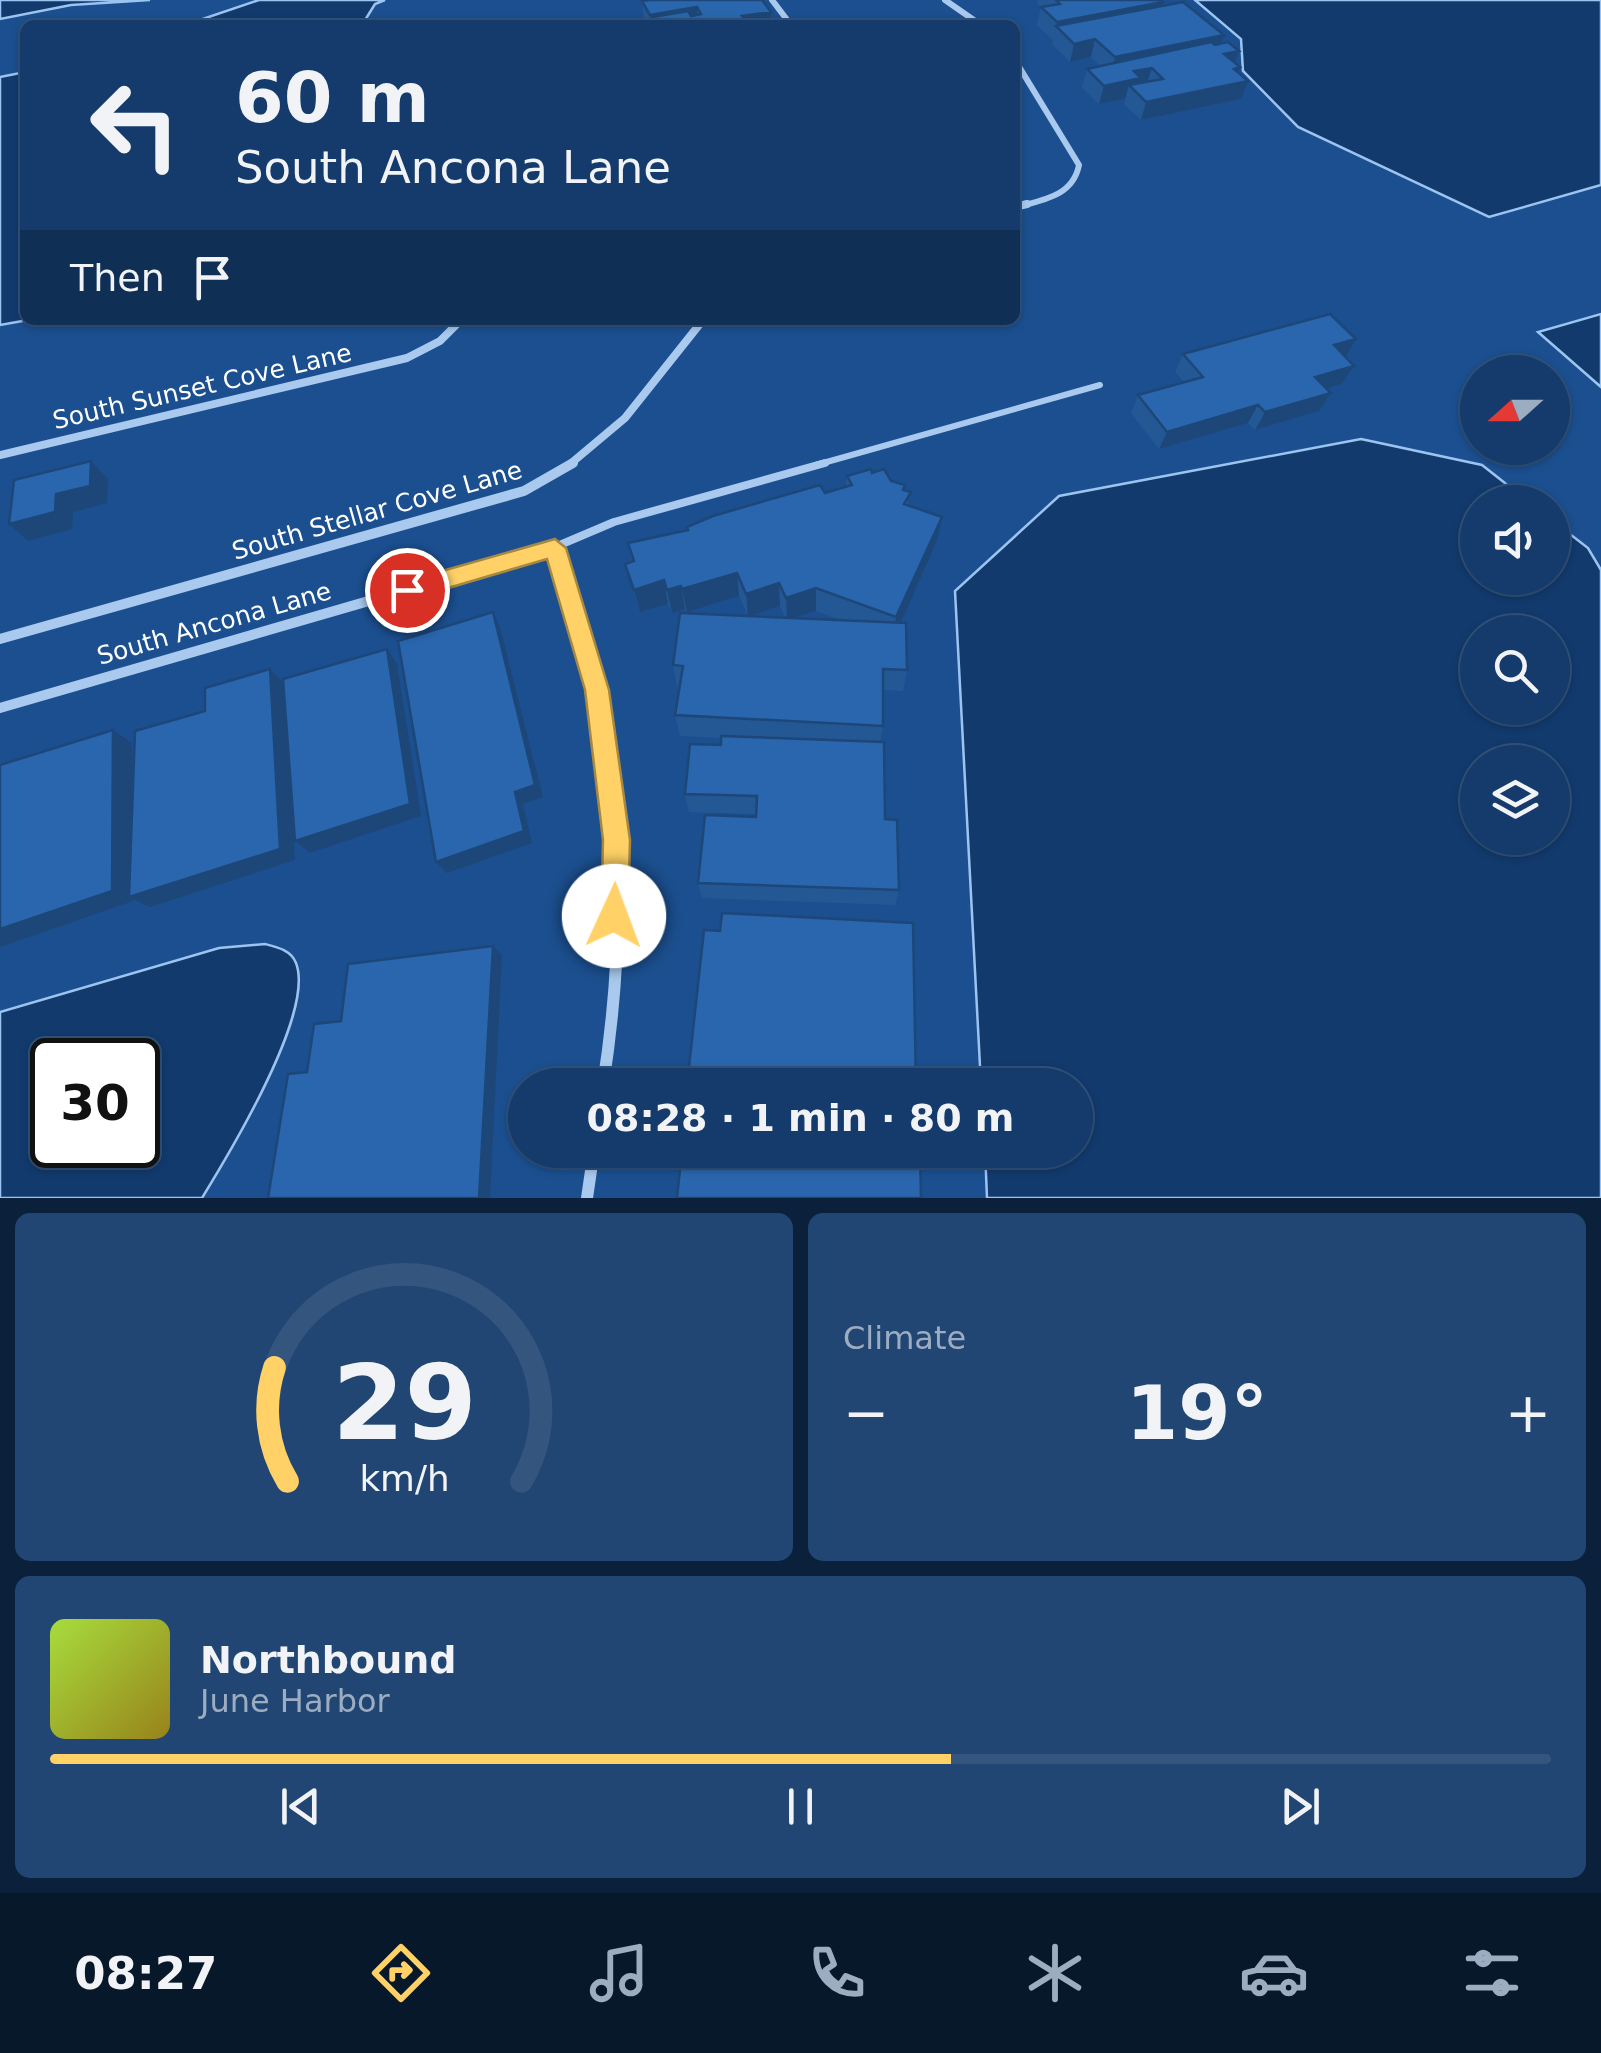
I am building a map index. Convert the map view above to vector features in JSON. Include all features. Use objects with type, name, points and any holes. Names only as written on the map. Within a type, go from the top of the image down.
[{"type":"street","points":[[772,0],[788,20]]},
{"type":"street","points":[[945,0],[974,20]]},
{"type":"street","points":[[1020,68],[1076,156],[1079,174],[1053,197],[1020,206]]},
{"type":"street","name":"South Sunset Cove Lane","points":[[0,455],[407,358],[440,341],[457,325]]},
{"type":"street","name":"South Stellar Cove Lane","points":[[0,639],[524,491],[586,456],[620,426],[699,325]]},
{"type":"street","points":[[555,548],[597,690],[616,840],[612,1028],[606,1068]]},
{"type":"street","name":"South Ancona Lane","points":[[0,708],[555,548]]},
{"type":"street","points":[[586,1198],[591,1168]]},
{"type":"lane","points":[[555,548],[614,522],[1100,384]]},
{"type":"water","points":[[0,0],[150,0],[71,5],[0,19]]},
{"type":"water","points":[[259,0],[385,0],[375,4],[365,20],[200,20]]},
{"type":"water","points":[[1195,0],[1601,0],[1601,185],[1489,217],[1298,127],[1243,71],[1241,39]]},
{"type":"water","points":[[20,73],[20,321],[0,325],[0,77]]},
{"type":"water","points":[[1601,314],[1601,387],[1570,360],[1570,355],[1564,355],[1538,332]]},
{"type":"water","points":[[1361,439],[1460,460],[1460,465],[1482,465],[1507,485],[1460,485],[1460,595],[1570,595],[1570,534],[1588,548],[1601,570],[1601,1198],[987,1198],[986,1168],[1093,1168],[1093,1068],[980,1068],[955,591],[1059,496]]},
{"type":"water","points":[[265,944],[283,950],[296,963],[299,985],[282,1047],[231,1150],[202,1198],[0,1198],[0,1012],[219,948]]},
{"type":"building","points":[[762,0],[771,12],[742,16],[745,20],[654,20],[653,17],[688,11],[691,16],[701,14],[697,7],[650,15],[642,1]]},
{"type":"building","points":[[1056,0],[1163,2],[1057,22],[1041,7],[1060,4]]},
{"type":"building","points":[[1183,2],[1224,35],[1115,57],[1095,39],[1074,44],[1056,26]]},
{"type":"building","points":[[1211,42],[1228,42],[1239,51],[1224,54],[1240,67],[1234,69],[1248,81],[1146,102],[1129,85],[1163,79],[1152,68],[1134,71],[1141,78],[1104,86],[1087,69]]},
{"type":"building","points":[[1330,314],[1356,339],[1334,345],[1354,366],[1315,377],[1331,393],[1265,412],[1258,405],[1167,432],[1138,395],[1203,377],[1183,354]]},
{"type":"building","points":[[91,461],[90,486],[56,494],[55,512],[9,524],[14,480]]},
{"type":"building","points":[[871,469],[872,473],[884,469],[891,481],[905,485],[903,490],[911,492],[904,504],[942,517],[896,617],[816,588],[786,598],[779,583],[746,594],[737,573],[682,589],[681,586],[667,590],[664,580],[634,590],[625,564],[634,561],[628,543],[688,530],[687,527],[713,516],[820,485],[825,493],[852,485],[847,476]]},
{"type":"building","points":[[493,612],[535,785],[515,792],[524,831],[436,862],[398,641]]},
{"type":"building","points":[[680,613],[906,623],[907,670],[883,669],[883,726],[675,715],[683,666],[673,665]]},
{"type":"building","points":[[387,649],[410,804],[295,841],[283,679]]},
{"type":"building","points":[[270,669],[280,849],[129,897],[135,731],[205,711],[205,688]]},
{"type":"building","points":[[113,730],[112,891],[0,929],[0,765]]},
{"type":"building","points":[[721,736],[884,742],[885,819],[897,820],[899,890],[698,883],[705,815],[756,817],[757,796],[685,794],[690,744],[721,745]]},
{"type":"building","points":[[722,913],[913,923],[916,1068],[689,1068],[704,930],[720,931]]},
{"type":"building","points":[[493,946],[479,1198],[268,1198],[288,1074],[307,1072],[314,1024],[341,1021],[348,964]]},
{"type":"building","points":[[680,1168],[920,1168],[921,1198],[677,1198]]},
{"type":"route","points":[[407,590],[555,548],[597,690],[616,840],[614,916]]}]
